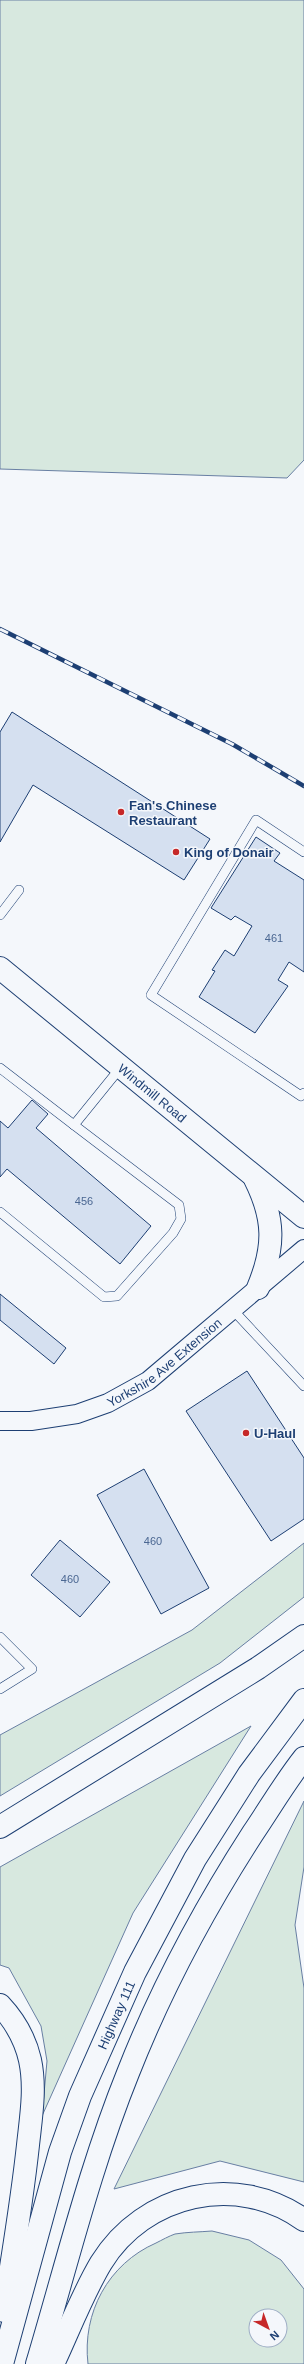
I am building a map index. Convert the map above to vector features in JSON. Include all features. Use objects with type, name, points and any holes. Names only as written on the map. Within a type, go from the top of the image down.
[{"type":"main road","name":"Windmill Road","points":[[0,968],[304,1217]]},
{"type":"main road","points":[[254,1176],[266,1200],[271,1234],[271,1251],[258,1288]]},
{"type":"main road","points":[[0,1827],[258,1668],[304,1636]]},
{"type":"main road","name":"Highway 111","points":[[2,2364],[60,2152],[80,2096],[135,1972],[195,1859],[249,1774],[304,1700]]},
{"type":"main road","points":[[37,2364],[89,2185],[128,2073],[162,1995],[203,1913],[273,1802],[304,1758]]},
{"type":"main road","points":[[0,2005],[18,2027],[24,2039],[30,2062],[33,2083],[23,2196],[0,2336]]},
{"type":"main road","points":[[53,2364],[101,2263],[120,2238],[141,2220],[164,2206],[184,2198],[208,2193],[253,2196],[278,2204],[304,2220]]},
{"type":"street","name":"Yorkshire Ave Extension","points":[[0,1421],[16,1422],[64,1417],[108,1403],[148,1381],[304,1248]]},
{"type":"lane","points":[[304,852],[256,820],[151,995],[301,1096],[304,1093]]},
{"type":"lane","points":[[0,915],[19,890]]},
{"type":"lane","points":[[74,1125],[121,1067]]},
{"type":"lane","points":[[0,1068],[179,1205],[181,1219],[173,1233],[117,1296],[104,1297],[0,1212]]},
{"type":"lane","points":[[233,1310],[304,1386]]},
{"type":"lane","points":[[0,1638],[32,1669],[0,1689]]},
{"type":"shaded area","points":[[0,0],[304,0],[304,460],[287,478],[0,469]]},
{"type":"shaded area","points":[[304,1543],[304,1597],[220,1663],[0,1796],[0,1735],[192,1630]]},
{"type":"shaded area","points":[[251,1726],[133,1913],[42,2116],[47,2061],[41,2026],[9,1968],[0,1965],[0,1867]]},
{"type":"shaded area","points":[[304,1801],[304,1867],[295,1925],[304,1988],[304,2182],[220,2161],[114,2189]]},
{"type":"shaded area","points":[[212,2231],[249,2240],[281,2260],[304,2289],[304,2364],[88,2364],[87,2345],[89,2327],[94,2309],[102,2292],[112,2277],[124,2264],[139,2252],[168,2237],[180,2233]]},
{"type":"building","points":[[12,712],[210,839],[184,880],[33,785],[0,842],[0,732]]},
{"type":"building","points":[[256,837],[280,853],[274,861],[304,880],[304,972],[289,962],[278,980],[288,986],[255,1033],[199,997],[215,971],[212,970],[225,950],[234,956],[252,926],[235,916],[231,920],[211,908]]},
{"type":"building","points":[[32,1100],[48,1114],[36,1128],[151,1226],[120,1264],[7,1169],[0,1177],[0,1121],[8,1128]]},
{"type":"building","points":[[0,1294],[66,1348],[54,1364],[0,1320]]},
{"type":"building","points":[[247,1371],[304,1458],[304,1519],[271,1541],[186,1411]]},
{"type":"building","points":[[144,1469],[209,1588],[161,1614],[97,1495]]},
{"type":"building","points":[[60,1540],[110,1582],[80,1617],[31,1575]]},
{"type":"railway","points":[[0,629],[232,744],[304,786]]},
{"type":"place","name":"Fan's Chinese Restaurant","points":[[121,812]]},
{"type":"place","name":"King of Donair","points":[[176,852]]},
{"type":"place","name":"U-Haul","points":[[246,1433]]}]
